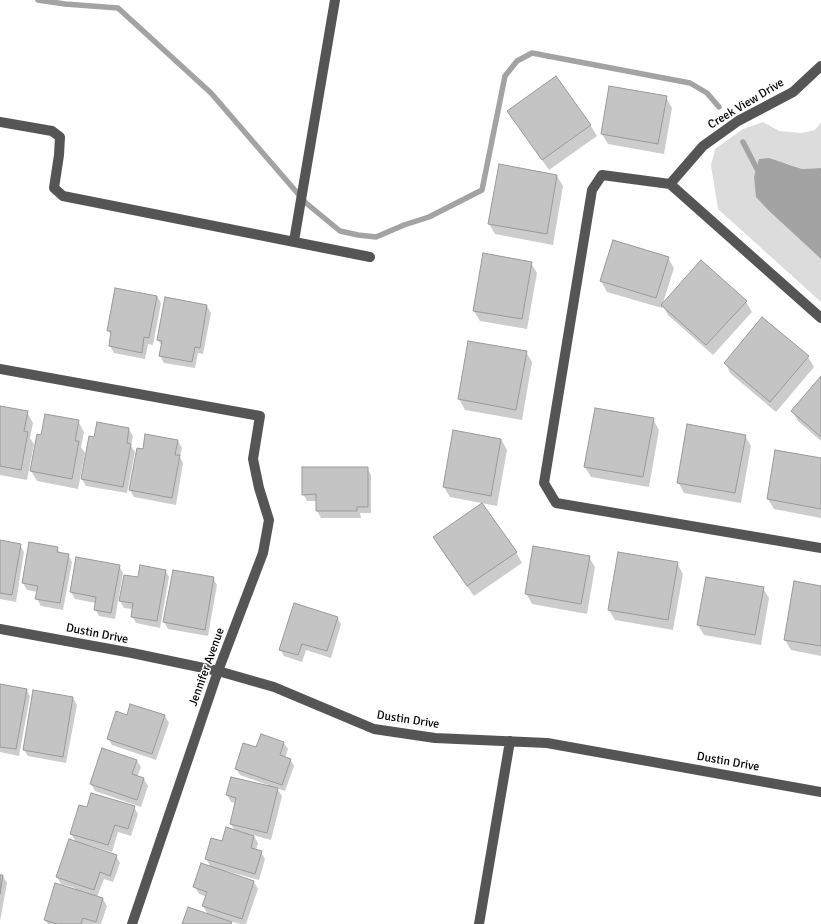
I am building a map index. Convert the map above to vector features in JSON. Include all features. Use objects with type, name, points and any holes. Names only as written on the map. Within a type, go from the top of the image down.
[{"type":"street","points":[[294,241],[335,0]]},
{"type":"street","name":"Creek View Drive","points":[[670,184],[703,146],[738,122],[793,92],[821,66]]},
{"type":"street","points":[[0,122],[52,131],[60,137],[54,188],[63,196],[370,257]]},
{"type":"street","points":[[821,318],[670,184],[602,175],[592,190],[544,483],[556,503],[821,548]]},
{"type":"street","name":"Jennifer Avenue","points":[[0,369],[260,416],[253,459],[269,520],[264,553],[218,671],[132,924]]},
{"type":"street","name":"Dustin Drive","points":[[0,629],[218,671],[274,687],[374,729],[435,738],[547,742],[821,792]]},
{"type":"street","points":[[479,924],[510,741]]},
{"type":"shaded area","points":[[763,122],[779,131],[801,133],[815,130],[821,122],[821,168],[802,169],[785,163],[757,169],[754,177],[757,197],[768,210],[821,259],[821,302],[718,209],[711,165],[715,149],[743,129]]},
{"type":"shaded area","points":[[769,158],[802,169],[821,168],[821,259],[756,197],[754,177],[759,159]]},
{"type":"building","points":[[556,76],[591,125],[542,160],[507,111]]},
{"type":"building","points":[[609,86],[667,96],[658,144],[601,134]]},
{"type":"building","points":[[499,164],[557,175],[547,234],[488,224]]},
{"type":"building","points":[[613,240],[669,257],[656,298],[600,281]]},
{"type":"building","points":[[483,253],[532,262],[522,319],[473,311]]},
{"type":"building","points":[[701,260],[747,301],[706,345],[661,305]]},
{"type":"building","points":[[115,288],[157,296],[149,338],[144,337],[142,353],[109,346],[111,331],[107,331]]},
{"type":"building","points":[[165,297],[207,305],[200,348],[195,347],[192,362],[159,356],[162,341],[157,340]]},
{"type":"building","points":[[762,317],[809,356],[770,402],[724,363]]},
{"type":"building","points":[[468,341],[527,351],[516,410],[458,399]]},
{"type":"building","points":[[821,376],[821,437],[791,411]]},
{"type":"building","points":[[0,406],[28,411],[24,431],[28,432],[21,470],[0,466]]},
{"type":"building","points":[[595,408],[654,418],[643,477],[584,467]]},
{"type":"building","points":[[45,414],[79,420],[75,441],[79,441],[72,479],[30,471],[37,434],[41,435]]},
{"type":"building","points":[[97,422],[129,428],[127,443],[131,444],[123,487],[81,479],[89,436],[94,437]]},
{"type":"building","points":[[687,424],[746,435],[735,493],[677,483]]},
{"type":"building","points":[[453,430],[501,439],[491,496],[443,487]]},
{"type":"building","points":[[145,434],[178,440],[175,455],[180,455],[172,498],[129,490],[137,448],[143,449]]},
{"type":"building","points":[[775,450],[821,458],[821,509],[767,499]]},
{"type":"building","points":[[302,467],[368,467],[368,507],[357,507],[357,511],[316,511],[316,494],[302,495]]},
{"type":"building","points":[[482,503],[517,552],[467,586],[433,537]]},
{"type":"building","points":[[0,540],[21,544],[12,595],[0,593]]},
{"type":"building","points":[[29,542],[58,547],[57,552],[69,554],[60,603],[35,599],[38,586],[22,583]]},
{"type":"building","points":[[533,546],[590,556],[581,604],[525,594]]},
{"type":"building","points":[[618,552],[678,562],[668,620],[608,610]]},
{"type":"building","points":[[76,557],[120,565],[111,613],[94,610],[96,597],[70,592]]},
{"type":"building","points":[[140,565],[166,570],[157,621],[131,617],[133,603],[119,601],[124,575],[138,577]]},
{"type":"building","points":[[173,570],[214,577],[205,630],[163,622]]},
{"type":"building","points":[[706,577],[764,587],[755,635],[697,625]]},
{"type":"building","points":[[794,581],[821,586],[821,646],[784,640]]},
{"type":"building","points":[[294,603],[338,617],[327,651],[302,644],[298,655],[279,650]]},
{"type":"building","points":[[0,684],[27,689],[16,749],[0,747]]},
{"type":"building","points":[[33,690],[73,697],[63,757],[23,750]]},
{"type":"building","points":[[130,704],[165,715],[152,754],[107,739],[116,711],[127,715]]},
{"type":"building","points":[[261,734],[284,742],[280,755],[291,759],[282,785],[235,769],[243,743],[256,747]]},
{"type":"building","points":[[102,748],[137,760],[132,774],[144,778],[137,800],[90,784]]},
{"type":"building","points":[[231,777],[278,788],[267,833],[230,824],[236,798],[226,795]]},
{"type":"building","points":[[91,793],[135,806],[128,829],[115,825],[108,845],[70,834],[79,805],[87,807]]},
{"type":"building","points":[[226,827],[254,836],[251,848],[262,851],[255,874],[205,859],[211,838],[222,841]]},
{"type":"building","points":[[69,839],[117,855],[110,876],[100,872],[94,890],[56,877]]},
{"type":"building","points":[[201,863],[254,881],[242,919],[202,906],[207,892],[193,887]]},
{"type":"building","points":[[0,875],[3,875],[0,894]]},
{"type":"building","points":[[55,883],[103,898],[96,922],[83,918],[81,924],[57,924],[44,920]]},
{"type":"building","points":[[188,907],[232,922],[231,924],[182,924]]},
{"type":"waterway","points":[[38,0],[65,4],[118,8],[211,93],[306,203],[340,231],[358,235],[376,237],[404,225],[429,217],[482,190],[505,76],[517,61],[532,53],[690,83],[707,93],[719,107]]},
{"type":"waterway","points":[[743,142],[757,169]]}]
